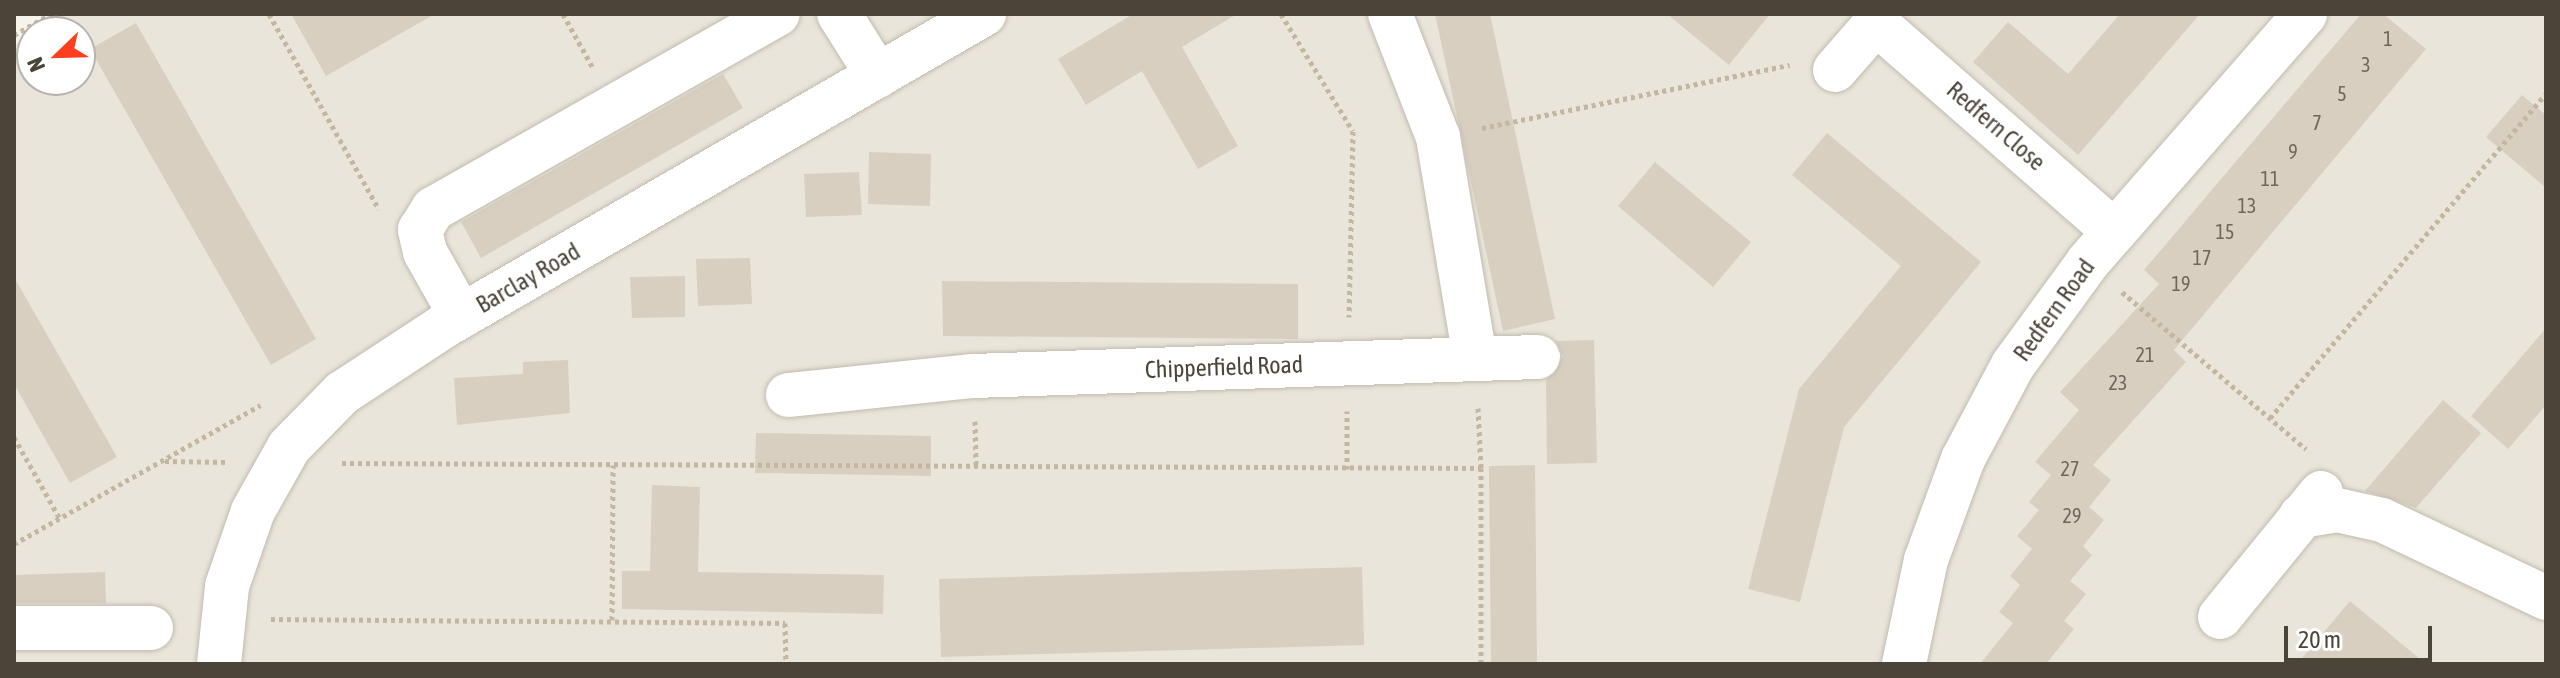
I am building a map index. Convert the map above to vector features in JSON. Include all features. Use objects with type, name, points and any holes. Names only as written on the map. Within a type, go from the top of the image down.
[{"type":"street","points":[[461,316],[425,252],[420,230],[433,209],[778,14]]},
{"type":"street","points":[[839,14],[878,76]]},
{"type":"street","name":"Barclay Road","points":[[219,664],[227,586],[253,511],[278,463],[342,393],[461,316],[984,14]]},
{"type":"street","points":[[1390,14],[1438,137],[1475,359]]},
{"type":"street","name":"Redfern Road","points":[[1904,664],[1926,560],[1963,459],[2013,365],[2101,247],[2305,14]]},
{"type":"street","name":"Redfern Close","points":[[1835,70],[1880,18],[2101,247]]},
{"type":"street","name":"Chipperfield Road","points":[[788,395],[973,376],[1538,357]]},
{"type":"street","points":[[2220,617],[2314,487],[2337,510],[2382,520],[2546,598]]},
{"type":"street","points":[[14,628],[151,628]]},
{"type":"path","points":[[14,35],[51,14]]},
{"type":"path","points":[[269,14],[386,221]]},
{"type":"path","points":[[563,14],[615,106]]},
{"type":"path","points":[[1281,14],[1353,131],[1347,469]]},
{"type":"path","points":[[1438,137],[1805,62],[1835,70]]},
{"type":"path","points":[[2270,418],[2546,94]]},
{"type":"path","points":[[2101,247],[2270,418],[2314,487]]},
{"type":"path","points":[[1475,359],[1481,468],[1481,664]]},
{"type":"path","points":[[14,544],[272,398]]},
{"type":"path","points":[[14,437],[60,519]]},
{"type":"path","points":[[165,461],[1481,468]]},
{"type":"path","points":[[612,620],[613,465]]},
{"type":"path","points":[[222,618],[785,623],[786,664]]},
{"type":"shaded area","points":[[2546,14],[2546,664],[14,664],[14,45],[16,96],[96,96],[96,16],[64,16]]},
{"type":"building","points":[[291,14],[435,14],[326,76]]},
{"type":"building","points":[[1133,14],[1237,14],[1182,47],[1238,146],[1198,169],[1142,71],[1086,105],[1058,59]]},
{"type":"building","points":[[1435,14],[1490,14],[1555,319],[1503,331]]},
{"type":"building","points":[[1667,14],[1770,14],[1729,65]]},
{"type":"building","points":[[2120,14],[2200,14],[2078,155],[1973,62],[2008,22],[2068,74]]},
{"type":"building","points":[[2361,14],[2383,14],[2426,49],[2174,350],[2186,362],[2093,465],[2111,480],[2089,507],[2104,520],[2083,546],[2092,555],[2070,581],[2086,594],[2064,621],[2074,629],[2046,664],[1980,664],[2013,623],[1999,612],[2020,585],[2010,576],[2032,549],[2017,536],[2039,510],[2029,502],[2051,475],[2035,462],[2079,410],[2060,392],[2159,284],[2144,270]]},
{"type":"building","points":[[136,23],[316,339],[271,365],[96,59],[96,46]]},
{"type":"building","points":[[723,74],[743,108],[481,258],[461,222]]},
{"type":"building","points":[[2522,95],[2546,115],[2546,188],[2486,137]]},
{"type":"building","points":[[1827,133],[1981,262],[1844,427],[1800,602],[1748,589],[1799,389],[1901,266],[1792,175]]},
{"type":"building","points":[[869,152],[931,154],[930,206],[868,204]]},
{"type":"building","points":[[1655,162],[1751,242],[1713,287],[1618,206]]},
{"type":"building","points":[[859,172],[862,215],[806,217],[804,174]]},
{"type":"building","points":[[750,258],[752,304],[698,306],[696,259]]},
{"type":"building","points":[[685,276],[685,317],[632,318],[630,277]]},
{"type":"building","points":[[14,277],[117,457],[70,483],[14,384]]},
{"type":"building","points":[[942,281],[1298,284],[1298,339],[943,336]]},
{"type":"building","points":[[2546,328],[2546,405],[2508,449],[2471,416]]},
{"type":"building","points":[[1594,340],[1597,463],[1547,464],[1546,380],[1563,357],[1556,341]]},
{"type":"building","points":[[568,360],[570,413],[457,425],[454,378],[523,374],[523,362]]},
{"type":"building","points":[[2443,400],[2481,433],[2416,508],[2365,491]]},
{"type":"building","points":[[756,433],[931,436],[931,476],[755,473]]},
{"type":"building","points":[[1535,465],[1537,664],[1491,664],[1489,466]]},
{"type":"building","points":[[652,485],[700,487],[698,572],[884,575],[883,614],[622,609],[622,571],[650,571]]},
{"type":"building","points":[[1362,567],[1364,645],[941,657],[939,579]]},
{"type":"building","points":[[105,572],[106,603],[14,603],[14,575]]},
{"type":"building","points":[[2350,601],[2426,664],[2297,664]]}]
